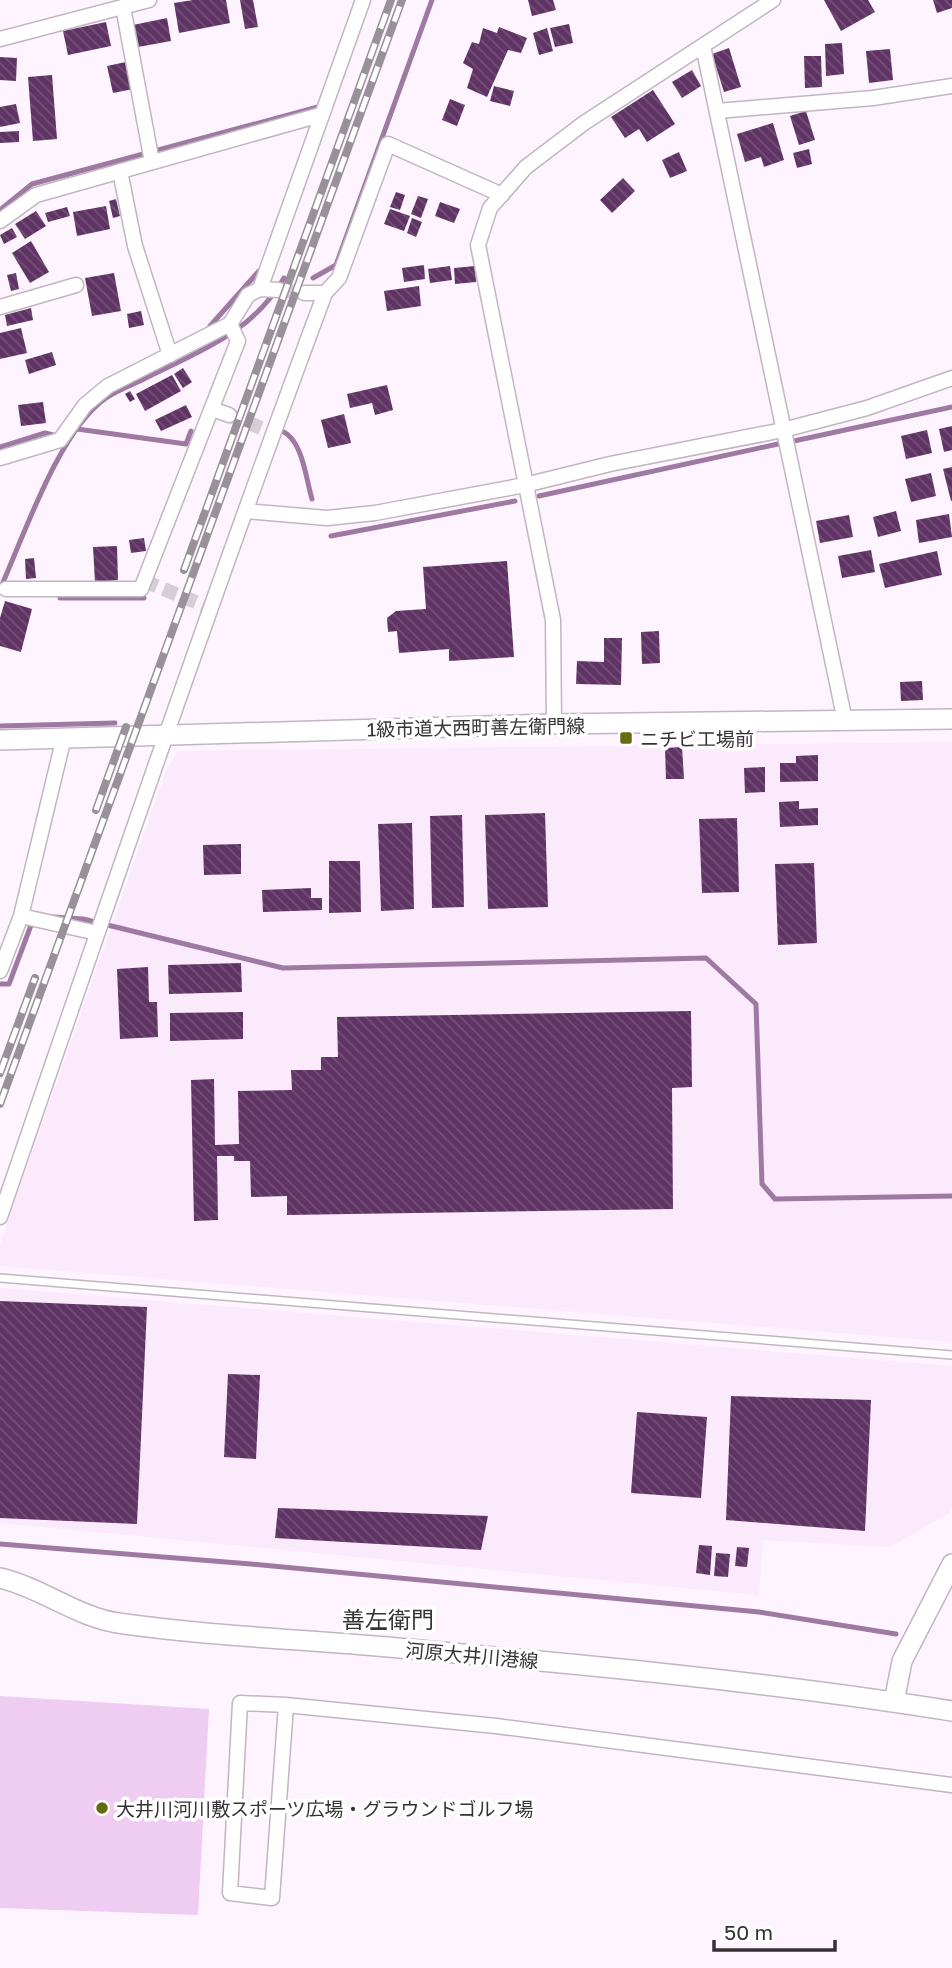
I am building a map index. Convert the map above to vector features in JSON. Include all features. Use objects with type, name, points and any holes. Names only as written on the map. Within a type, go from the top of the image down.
[{"type":"main road","name":"1級市道大西町善左衛門線","points":[[0,740],[554,724],[952,719]]},
{"type":"main road","points":[[894,1702],[902,1661],[952,1564]]},
{"type":"main road","name":"河原大井川港線","points":[[0,1578],[44,1592],[89,1615],[116,1623],[241,1639],[370,1646],[537,1660],[952,1711]]},
{"type":"street","points":[[260,289],[363,0]]},
{"type":"street","points":[[554,724],[553,620],[478,245],[490,208],[526,167],[584,123],[773,0]]},
{"type":"street","points":[[0,39],[135,3],[152,162]]},
{"type":"street","points":[[703,46],[845,721]]},
{"type":"street","points":[[717,111],[873,98],[952,86]]},
{"type":"street","points":[[0,221],[36,195],[320,116]]},
{"type":"street","points":[[0,1217],[164,736],[247,512],[267,430],[325,293],[339,278],[388,144],[502,195]]},
{"type":"street","points":[[120,171],[135,246],[170,355]]},
{"type":"street","points":[[0,307],[76,285]]},
{"type":"street","points":[[0,458],[60,440],[85,405],[108,386],[230,324],[248,295],[260,289],[279,290]]},
{"type":"street","points":[[304,293],[325,293]]},
{"type":"street","points":[[6,589],[141,589],[239,341],[230,324]]},
{"type":"street","points":[[247,512],[327,518],[375,513],[525,485],[610,464],[783,430],[867,408],[952,378]]},
{"type":"street","points":[[212,408],[229,415]]},
{"type":"street","points":[[0,971],[21,916],[64,737]]},
{"type":"street","points":[[21,916],[97,933]]},
{"type":"street","points":[[286,1705],[272,1898],[230,1893],[240,1703],[286,1705],[510,1728],[952,1784]]},
{"type":"lane","points":[[0,1278],[952,1355]]},
{"type":"shaded area","points":[[952,742],[952,1342],[0,1266],[0,1244],[166,771],[178,751]]},
{"type":"shaded area","points":[[0,1288],[952,1366],[952,1508],[950,1513],[890,1547],[763,1540],[759,1595],[0,1523]]},
{"type":"shaded area","name":"大井川河川敷スポーツ広場・グラウンドゴルフ場","points":[[0,1696],[209,1709],[198,1915],[0,1908]]},
{"type":"building","points":[[226,0],[230,23],[179,33],[174,3]]},
{"type":"building","points":[[240,0],[253,0],[258,27],[245,29]]},
{"type":"building","points":[[528,0],[553,0],[556,10],[532,16]]},
{"type":"building","points":[[824,0],[868,0],[875,12],[841,31]]},
{"type":"building","points":[[933,0],[952,0],[952,8],[937,13]]},
{"type":"building","points":[[167,18],[171,41],[138,47],[133,25]]},
{"type":"building","points":[[106,22],[111,46],[68,55],[63,31]]},
{"type":"building","points":[[569,24],[573,43],[555,47],[550,28]]},
{"type":"building","points":[[499,27],[527,38],[521,53],[508,50],[487,97],[467,88],[473,69],[463,63],[472,42],[479,44],[483,28],[497,33]]},
{"type":"building","points":[[547,28],[553,51],[539,55],[533,33]]},
{"type":"building","points":[[842,43],[844,74],[826,76],[825,44]]},
{"type":"building","points":[[729,48],[741,87],[724,92],[712,54]]},
{"type":"building","points":[[890,49],[893,80],[869,83],[866,51]]},
{"type":"building","points":[[804,56],[821,56],[822,87],[805,88]]},
{"type":"building","points":[[0,57],[17,58],[16,81],[0,80]]},
{"type":"building","points":[[126,62],[133,89],[113,93],[107,66]]},
{"type":"building","points":[[692,70],[701,86],[682,98],[672,82]]},
{"type":"building","points":[[52,75],[57,139],[33,141],[28,77]]},
{"type":"building","points":[[494,86],[514,91],[510,106],[490,101]]},
{"type":"building","points":[[653,90],[675,124],[647,142],[639,129],[625,138],[611,117]]},
{"type":"building","points":[[450,99],[465,105],[457,126],[442,120]]},
{"type":"building","points":[[16,104],[20,123],[0,127],[0,107]]},
{"type":"building","points":[[806,111],[815,140],[799,145],[790,116]]},
{"type":"building","points":[[773,123],[784,160],[764,167],[761,157],[745,162],[737,134]]},
{"type":"building","points":[[19,131],[19,142],[0,143],[0,132]]},
{"type":"building","points":[[809,149],[812,164],[797,168],[793,153]]},
{"type":"building","points":[[679,152],[687,171],[670,178],[662,160]]},
{"type":"building","points":[[623,178],[635,191],[612,213],[600,200]]},
{"type":"building","points":[[396,192],[405,195],[400,210],[390,207]]},
{"type":"building","points":[[418,196],[428,199],[421,218],[411,214]]},
{"type":"building","points":[[116,199],[120,216],[113,218],[109,201]]},
{"type":"building","points":[[440,202],[460,209],[454,223],[435,216]]},
{"type":"building","points":[[106,206],[110,229],[77,236],[73,212]]},
{"type":"building","points":[[67,207],[70,216],[48,222],[45,213]]},
{"type":"building","points":[[390,209],[410,216],[404,231],[384,224]]},
{"type":"building","points":[[36,211],[46,226],[25,239],[15,224]]},
{"type":"building","points":[[412,218],[422,222],[416,237],[407,233]]},
{"type":"building","points":[[12,228],[17,237],[4,244],[0,235]]},
{"type":"building","points":[[31,241],[49,272],[30,283],[12,253]]},
{"type":"building","points":[[424,265],[425,279],[404,282],[402,268]]},
{"type":"building","points":[[450,266],[452,280],[430,283],[428,269]]},
{"type":"building","points":[[475,266],[476,282],[455,284],[454,268]]},
{"type":"building","points":[[16,273],[19,289],[11,291],[7,275]]},
{"type":"building","points":[[114,273],[121,311],[92,316],[85,278]]},
{"type":"building","points":[[419,286],[421,306],[387,311],[384,291]]},
{"type":"building","points":[[31,308],[33,320],[7,326],[5,315]]},
{"type":"building","points":[[141,311],[144,325],[129,328],[127,314]]},
{"type":"building","points":[[21,328],[27,353],[0,359],[0,333]]},
{"type":"building","points":[[52,352],[56,365],[29,374],[25,360]]},
{"type":"building","points":[[183,368],[192,382],[183,388],[174,374]]},
{"type":"building","points":[[172,375],[181,391],[145,411],[136,394]]},
{"type":"building","points":[[387,385],[393,410],[375,415],[372,403],[350,408],[347,394]]},
{"type":"building","points":[[130,391],[135,399],[130,402],[125,394]]},
{"type":"building","points":[[43,402],[46,423],[21,426],[18,405]]},
{"type":"building","points":[[186,405],[192,417],[161,431],[155,420]]},
{"type":"building","points":[[344,414],[351,443],[328,448],[321,420]]},
{"type":"building","points":[[952,426],[952,450],[944,452],[939,429]]},
{"type":"building","points":[[927,430],[932,453],[906,459],[901,436]]},
{"type":"building","points":[[952,467],[952,501],[951,501],[943,469]]},
{"type":"building","points":[[931,473],[936,496],[911,502],[905,479]]},
{"type":"building","points":[[896,511],[901,531],[878,537],[873,517]]},
{"type":"building","points":[[949,514],[952,537],[919,543],[916,520]]},
{"type":"building","points":[[849,515],[853,537],[820,543],[816,521]]},
{"type":"building","points":[[144,538],[146,551],[131,553],[129,540]]},
{"type":"building","points":[[117,546],[118,580],[95,582],[93,547]]},
{"type":"building","points":[[871,550],[875,572],[842,578],[838,556]]},
{"type":"building","points":[[937,551],[942,575],[885,588],[879,564]]},
{"type":"building","points":[[34,558],[36,578],[26,579],[25,559]]},
{"type":"building","points":[[507,561],[514,657],[449,661],[449,649],[399,653],[397,631],[388,632],[387,618],[396,611],[426,609],[423,567]]},
{"type":"building","points":[[5,601],[32,609],[21,652],[0,646],[0,618]]},
{"type":"building","points":[[659,631],[660,663],[642,664],[641,632]]},
{"type":"building","points":[[604,638],[622,638],[621,685],[576,684],[577,661],[604,662]]},
{"type":"building","points":[[922,681],[923,700],[901,701],[900,682]]},
{"type":"building","points":[[682,747],[684,779],[666,779],[665,748]]},
{"type":"building","points":[[818,755],[818,781],[780,782],[780,763],[796,763],[796,756]]},
{"type":"building","points":[[765,767],[765,792],[745,793],[744,768]]},
{"type":"building","points":[[799,801],[799,809],[818,808],[818,825],[780,827],[779,802]]},
{"type":"building","points":[[545,813],[548,907],[488,909],[485,815]]},
{"type":"building","points":[[462,815],[464,907],[432,908],[430,816]]},
{"type":"building","points":[[737,818],[739,892],[702,893],[699,819]]},
{"type":"building","points":[[412,823],[414,909],[381,911],[378,824]]},
{"type":"building","points":[[241,844],[241,874],[204,875],[203,845]]},
{"type":"building","points":[[329,861],[360,861],[361,912],[329,913]]},
{"type":"building","points":[[814,863],[817,943],[778,945],[775,864]]},
{"type":"building","points":[[311,888],[311,898],[322,898],[322,910],[263,912],[262,890]]},
{"type":"building","points":[[241,963],[242,992],[169,994],[168,965]]},
{"type":"building","points":[[148,967],[149,1002],[157,1002],[158,1037],[120,1039],[117,969]]},
{"type":"building","points":[[691,1011],[692,1087],[672,1088],[673,1209],[287,1215],[287,1196],[251,1197],[250,1161],[234,1161],[234,1156],[217,1156],[218,1220],[194,1221],[191,1080],[214,1079],[215,1145],[239,1144],[238,1091],[292,1090],[291,1070],[321,1070],[321,1057],[338,1057],[337,1017]]},
{"type":"building","points":[[243,1012],[243,1039],[170,1041],[170,1013]]},
{"type":"building","points":[[0,1301],[147,1307],[137,1524],[0,1518]]},
{"type":"building","points":[[228,1374],[260,1375],[256,1459],[224,1457]]},
{"type":"building","points":[[731,1396],[871,1400],[865,1531],[726,1520]]},
{"type":"building","points":[[637,1412],[707,1417],[701,1498],[631,1493]]},
{"type":"building","points":[[278,1508],[488,1516],[481,1550],[275,1538]]},
{"type":"building","points":[[699,1545],[712,1546],[710,1575],[696,1573]]},
{"type":"building","points":[[737,1547],[749,1548],[747,1567],[735,1566]]},
{"type":"building","points":[[716,1553],[730,1554],[728,1577],[714,1576]]},
{"type":"waterway","points":[[313,278],[336,265],[432,0]]},
{"type":"waterway","points":[[0,210],[32,184],[318,107]]},
{"type":"waterway","points":[[210,326],[259,271]]},
{"type":"waterway","points":[[1,587],[58,458],[89,413],[114,393],[201,351],[239,328],[271,298],[284,278]]},
{"type":"waterway","points":[[794,441],[952,407]]},
{"type":"waterway","points":[[77,429],[186,444],[191,431]]},
{"type":"waterway","points":[[282,431],[295,443],[299,451],[312,499]]},
{"type":"waterway","points":[[0,447],[45,433],[57,436]]},
{"type":"waterway","points":[[539,496],[778,444]]},
{"type":"waterway","points":[[331,536],[515,501]]},
{"type":"waterway","points":[[60,598],[144,598]]},
{"type":"waterway","points":[[0,726],[115,723]]},
{"type":"waterway","points":[[53,917],[83,919],[283,968],[706,958],[756,1004],[762,1184],[775,1199],[952,1196]]},
{"type":"waterway","points":[[0,984],[9,984],[33,920]]},
{"type":"waterway","points":[[0,1544],[251,1564],[759,1612],[896,1634]]},
{"type":"tunnel","points":[[279,290],[304,293]]},
{"type":"tunnel","points":[[229,415],[261,428]]},
{"type":"tunnel","points":[[144,581],[213,609]]},
{"type":"railway","points":[[184,570],[391,0]]},
{"type":"railway","points":[[0,1104],[402,0]]},
{"type":"railway","points":[[96,810],[126,727]]},
{"type":"railway","points":[[0,1073],[35,978]]},
{"type":"place","name":"ニチビ工場前","points":[[626,738]]},
{"type":"place","name":"大井川河川敷スポーツ広場・グラウンドゴルフ場","points":[[102,1808]]},
{"type":"district","name":"善左衛門","points":[[388,1619]]}]
